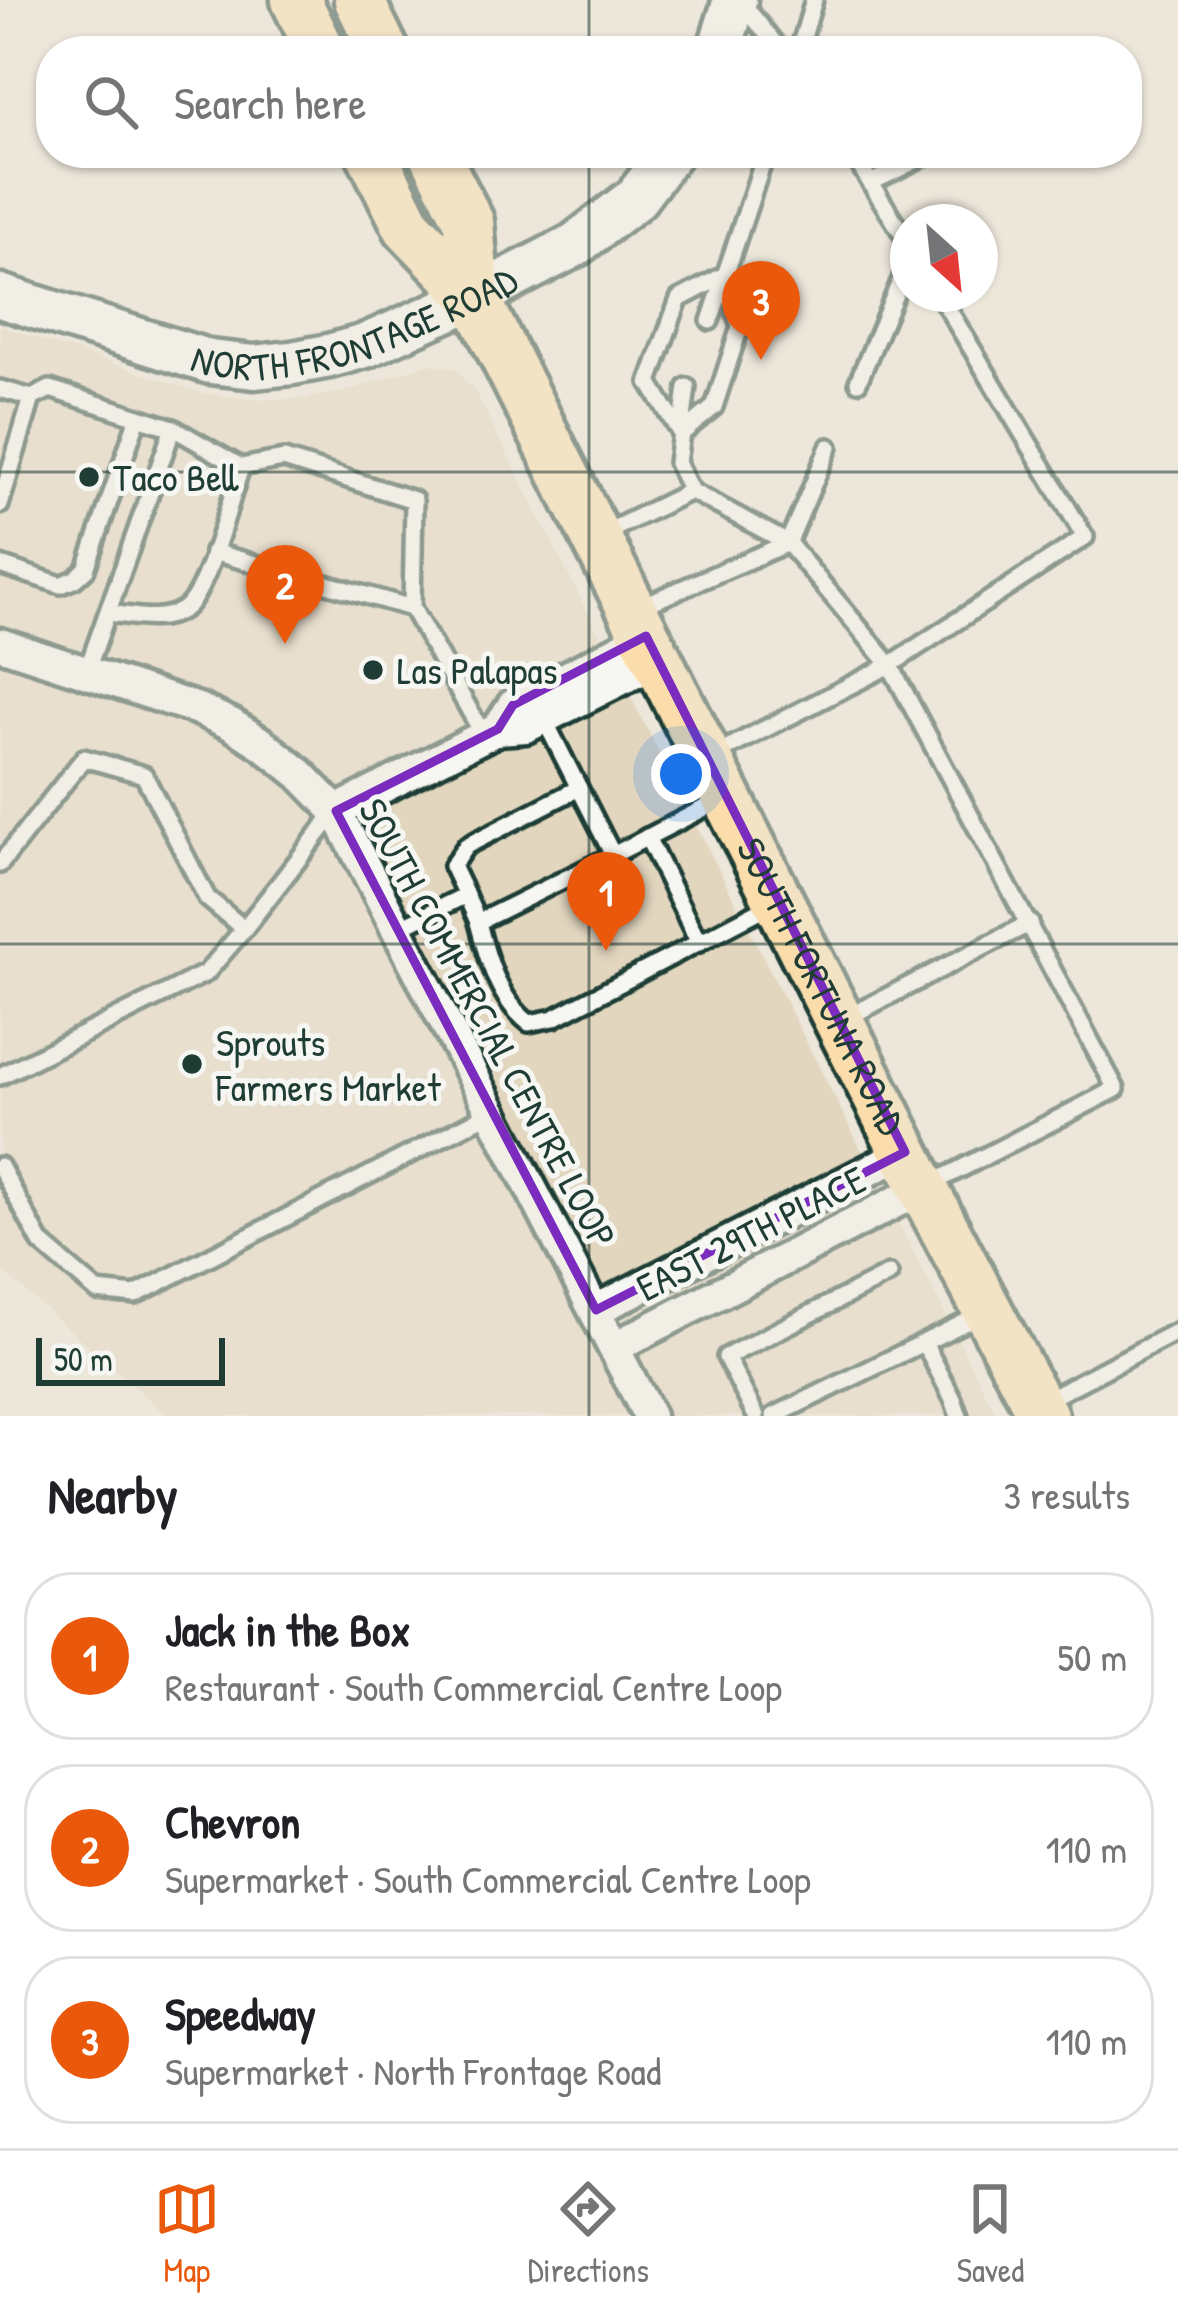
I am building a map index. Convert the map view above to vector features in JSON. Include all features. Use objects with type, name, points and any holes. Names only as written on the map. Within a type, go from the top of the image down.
[{"type":"main road","points":[[296,0],[314,36]]},
{"type":"main road","points":[[359,0],[377,36]]},
{"type":"main road","points":[[724,36],[737,0]]},
{"type":"main road","name":"SOUTH FORTUNA ROAD","points":[[379,168],[408,226],[475,297],[914,1170],[1040,1410]]},
{"type":"main road","name":"SOUTH FORTUNA ROAD","points":[[442,168],[469,223],[475,297]]},
{"type":"main road","name":"NORTH FRONTAGE ROAD","points":[[0,296],[210,362],[254,367],[292,363],[365,346],[475,297],[575,244],[636,198],[659,168]]},
{"type":"street","points":[[336,811],[491,732],[526,728],[544,718],[646,636]]},
{"type":"street","points":[[491,732],[513,705],[646,636]]},
{"type":"street","name":"SOUTH COMMERCIAL CENTRE LOOP","points":[[0,644],[231,724],[300,774],[336,811],[649,1416]]},
{"type":"street","name":"EAST 29TH PLACE","points":[[596,1310],[914,1170]]},
{"type":"street","name":"EAST 29TH PLACE","points":[[615,1347],[914,1170]]},
{"type":"lane","points":[[737,0],[768,36]]},
{"type":"lane","points":[[804,36],[814,0]]},
{"type":"lane","points":[[710,321],[761,168]]},
{"type":"lane","points":[[862,168],[890,212]]},
{"type":"lane","points":[[872,182],[901,168]]},
{"type":"lane","points":[[681,434],[714,407],[740,327],[725,275]]},
{"type":"lane","points":[[681,434],[649,382],[679,299],[725,275]]},
{"type":"lane","points":[[858,382],[890,306]]},
{"type":"lane","points":[[478,922],[647,837],[717,778],[1085,537],[950,312]]},
{"type":"lane","points":[[687,387],[677,464],[691,491],[788,543],[890,665],[1116,1089],[914,1170]]},
{"type":"lane","points":[[0,389],[32,398],[50,389],[173,428],[242,467],[284,459],[414,500],[412,608],[491,732]]},
{"type":"lane","points":[[0,505],[32,398]]},
{"type":"lane","points":[[0,565],[61,585],[86,569],[138,417]]},
{"type":"lane","points":[[86,673],[173,428]]},
{"type":"lane","points":[[646,636],[788,543],[829,447]]},
{"type":"lane","points":[[108,613],[159,618],[186,609],[203,583],[242,467]]},
{"type":"lane","points":[[596,537],[691,491]]},
{"type":"lane","points":[[214,552],[412,608]]},
{"type":"lane","points":[[544,718],[613,855]]},
{"type":"lane","points":[[0,864],[84,758],[144,775],[207,898],[244,929]]},
{"type":"lane","points":[[579,788],[466,846],[452,866],[501,988],[515,1012],[529,1023],[554,1018],[778,902]]},
{"type":"lane","points":[[0,1076],[206,973],[336,811]]},
{"type":"lane","points":[[647,837],[698,943]]},
{"type":"lane","points":[[397,929],[466,895]]},
{"type":"lane","points":[[839,1022],[1030,923]]},
{"type":"lane","points":[[0,1166],[41,1243],[97,1291],[135,1295],[492,1112]]},
{"type":"lane","points":[[756,1416],[726,1357],[889,1274]]},
{"type":"lane","points":[[774,1416],[987,1312]]},
{"type":"lane","points":[[1040,1410],[1178,1331]]},
{"type":"lane","points":[[924,1343],[959,1416]]},
{"type":"highlighted area","points":[[646,636],[905,1152],[596,1310],[336,811],[498,729],[513,705]]},
{"type":"shaded area","points":[[0,326],[202,393],[254,399],[339,393],[429,364],[455,368],[475,391],[997,1416],[168,1416],[0,1269]]},
{"type":"place","name":"Speedway","points":[[761,360]]},
{"type":"place","name":"Taco Bell","points":[[89,477]]},
{"type":"place","name":"Chevron","points":[[285,644]]},
{"type":"place","name":"Las Palapas","points":[[373,670]]},
{"type":"place","name":"Jack in the Box","points":[[606,951]]},
{"type":"place","name":"Sprouts Farmers Market","points":[[192,1064]]}]
